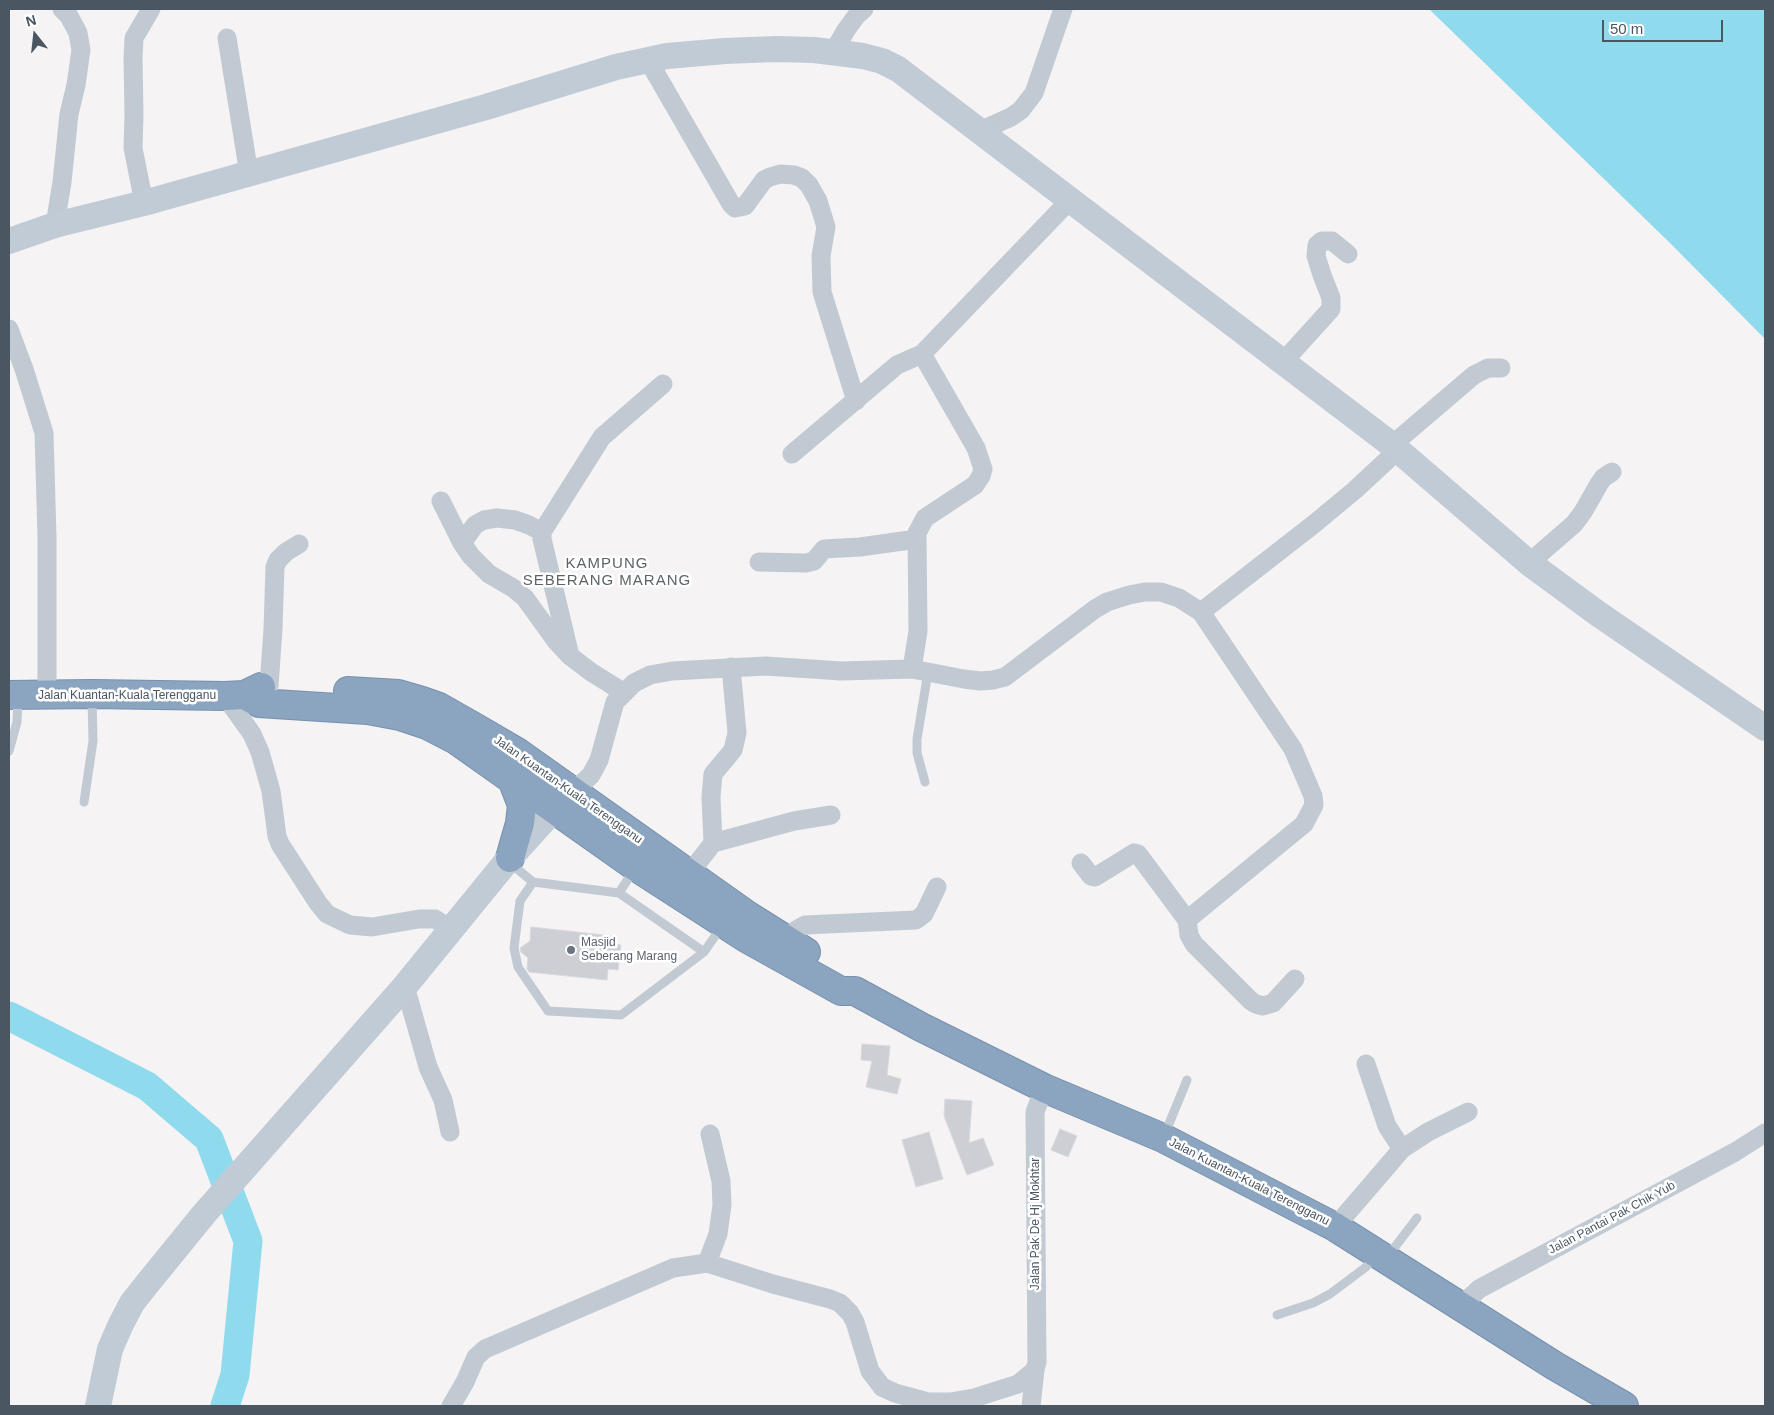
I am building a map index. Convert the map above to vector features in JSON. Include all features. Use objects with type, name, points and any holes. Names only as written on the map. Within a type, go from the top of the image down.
[{"type":"highway","name":"Jalan Kuantan-Kuala Terengganu","points":[[14,695],[246,692],[398,694],[439,707],[517,752],[563,800],[636,867],[746,938],[841,991],[855,991],[921,1027],[1044,1088],[1163,1138],[1335,1226],[1555,1366],[1624,1406]]},
{"type":"highway","name":"Jalan Kuantan-Kuala Terengganu","points":[[246,692],[258,703],[368,710],[400,716],[427,725],[456,740],[512,779],[563,800],[689,874],[747,915],[850,980],[855,991]]},
{"type":"highway","points":[[509,860],[520,823],[522,805],[512,779]]},
{"type":"street","points":[[55,225],[62,182],[69,114],[76,85],[81,50],[78,33],[69,16],[62,9]]},
{"type":"street","points":[[144,203],[133,148],[132,58],[134,38],[151,9]]},
{"type":"street","points":[[834,51],[846,30],[864,9]]},
{"type":"street","points":[[980,131],[1011,117],[1021,110],[1034,93],[1063,9]]},
{"type":"street","points":[[227,38],[249,174]]},
{"type":"street","points":[[9,241],[55,225],[249,174],[486,107],[607,70],[648,60],[667,56],[725,50],[776,49],[834,51],[864,56],[882,61],[898,69],[1395,448],[1529,563],[1597,613],[1765,728]]},
{"type":"street","points":[[648,60],[735,208],[745,206],[764,180],[770,177],[780,174],[794,175],[802,178],[809,185],[818,201],[826,227],[820,256],[822,292],[856,401]]},
{"type":"street","points":[[1001,146],[1010,126],[1011,117]]},
{"type":"street","points":[[792,454],[897,365],[922,354],[1071,200]]},
{"type":"street","points":[[1283,362],[1331,309],[1331,298],[1316,256],[1317,245],[1322,240],[1332,241],[1348,254]]},
{"type":"street","points":[[9,329],[44,433],[47,538],[47,696]]},
{"type":"street","points":[[920,670],[917,539],[920,525],[926,518],[975,485],[983,469],[976,448],[922,354]]},
{"type":"street","points":[[1201,612],[1228,593],[1341,501],[1474,374],[1488,368],[1502,368]]},
{"type":"street","points":[[570,656],[542,539],[542,532],[602,438],[663,384]]},
{"type":"street","points":[[1529,563],[1574,524],[1603,478],[1612,472]]},
{"type":"street","points":[[441,502],[462,543],[471,556],[481,566],[525,598],[556,641],[570,656],[623,692]]},
{"type":"street","points":[[462,543],[475,525],[484,520],[497,518],[515,520],[542,532]]},
{"type":"street","points":[[759,562],[806,563],[814,561],[824,549],[860,548],[917,539]]},
{"type":"street","points":[[299,544],[286,552],[278,560],[275,567],[273,629],[246,692],[252,734],[260,752],[271,791],[276,836],[318,903],[327,914],[350,925],[372,926],[419,919],[435,919],[450,929]]},
{"type":"street","points":[[98,1406],[110,1350],[132,1303],[204,1214],[405,986],[450,929],[509,860],[563,800],[591,775],[599,760],[610,714],[615,702],[634,683],[650,676],[672,671],[766,666],[841,671],[920,670],[980,681],[1000,679],[1107,602],[1144,592],[1160,592],[1179,598],[1201,612],[1294,749],[1311,786],[1314,805],[1304,824],[1187,920]]},
{"type":"street","points":[[713,843],[711,797],[713,774],[733,750],[737,733],[731,667]]},
{"type":"street","points":[[689,874],[713,843],[794,821],[831,815]]},
{"type":"street","points":[[1080,863],[1095,878],[1134,853],[1138,854],[1187,920],[1189,935],[1194,944],[1256,1004],[1262,1006],[1273,1004],[1295,979]]},
{"type":"street","points":[[789,941],[796,930],[806,925],[916,920],[924,914],[937,887]]},
{"type":"street","points":[[405,986],[428,1066],[443,1100],[450,1132]]},
{"type":"street","points":[[1366,1064],[1387,1126],[1402,1150]]},
{"type":"street","name":"Jalan Pak De Hj Mokhtar","points":[[1031,1406],[1036,1366],[1035,1112],[1044,1088]]},
{"type":"street","points":[[1335,1226],[1402,1150],[1428,1132],[1468,1112]]},
{"type":"street","name":"Jalan Pantai Pak Chik Yub","points":[[1461,1306],[1479,1289],[1734,1152],[1765,1133]]},
{"type":"street","points":[[707,1263],[718,1234],[722,1205],[721,1181],[710,1134]]},
{"type":"street","points":[[451,1406],[476,1358],[485,1349],[673,1268],[707,1263],[773,1284],[830,1298],[840,1303],[850,1313],[870,1371],[876,1380],[882,1386],[909,1398],[928,1402],[950,1402],[974,1398],[1018,1384],[1036,1366]]},
{"type":"lane","points":[[920,670],[917,739],[918,753],[925,782]]},
{"type":"lane","points":[[84,802],[92,741],[92,694]]},
{"type":"lane","points":[[9,751],[17,722],[14,695]]},
{"type":"lane","points":[[509,860],[533,882],[619,893],[704,952]]},
{"type":"lane","points":[[619,893],[636,867]]},
{"type":"lane","points":[[533,882],[520,901],[514,948],[518,967],[548,1011],[622,1015],[704,952],[723,923]]},
{"type":"lane","points":[[1163,1138],[1187,1080]]},
{"type":"lane","points":[[1277,1316],[1313,1303],[1330,1294],[1382,1255],[1417,1218]]},
{"type":"water","points":[[1429,9],[1765,9],[1765,339],[1672,245]]},
{"type":"building","name":"Masjid Seberang Marang","points":[[531,927],[613,936],[612,944],[621,945],[618,970],[608,969],[607,980],[529,972],[527,969],[528,958],[521,952],[520,948],[530,941]]},
{"type":"building","points":[[862,1044],[890,1046],[887,1075],[901,1079],[897,1094],[866,1087],[872,1061],[861,1060]]},
{"type":"building","points":[[945,1099],[972,1101],[969,1143],[983,1138],[994,1165],[967,1175],[944,1116]]},
{"type":"building","points":[[1060,1129],[1077,1136],[1068,1157],[1051,1150]]},
{"type":"building","points":[[929,1132],[943,1179],[916,1187],[902,1140]]},
{"type":"waterway","points":[[9,1016],[147,1086],[209,1139],[248,1241],[235,1375],[225,1406]]},
{"type":"place","name":"Masjid Seberang Marang","points":[[571,950]]},
{"type":"district","name":"KAMPUNG SEBERANG MARANG","points":[[607,572]]}]
